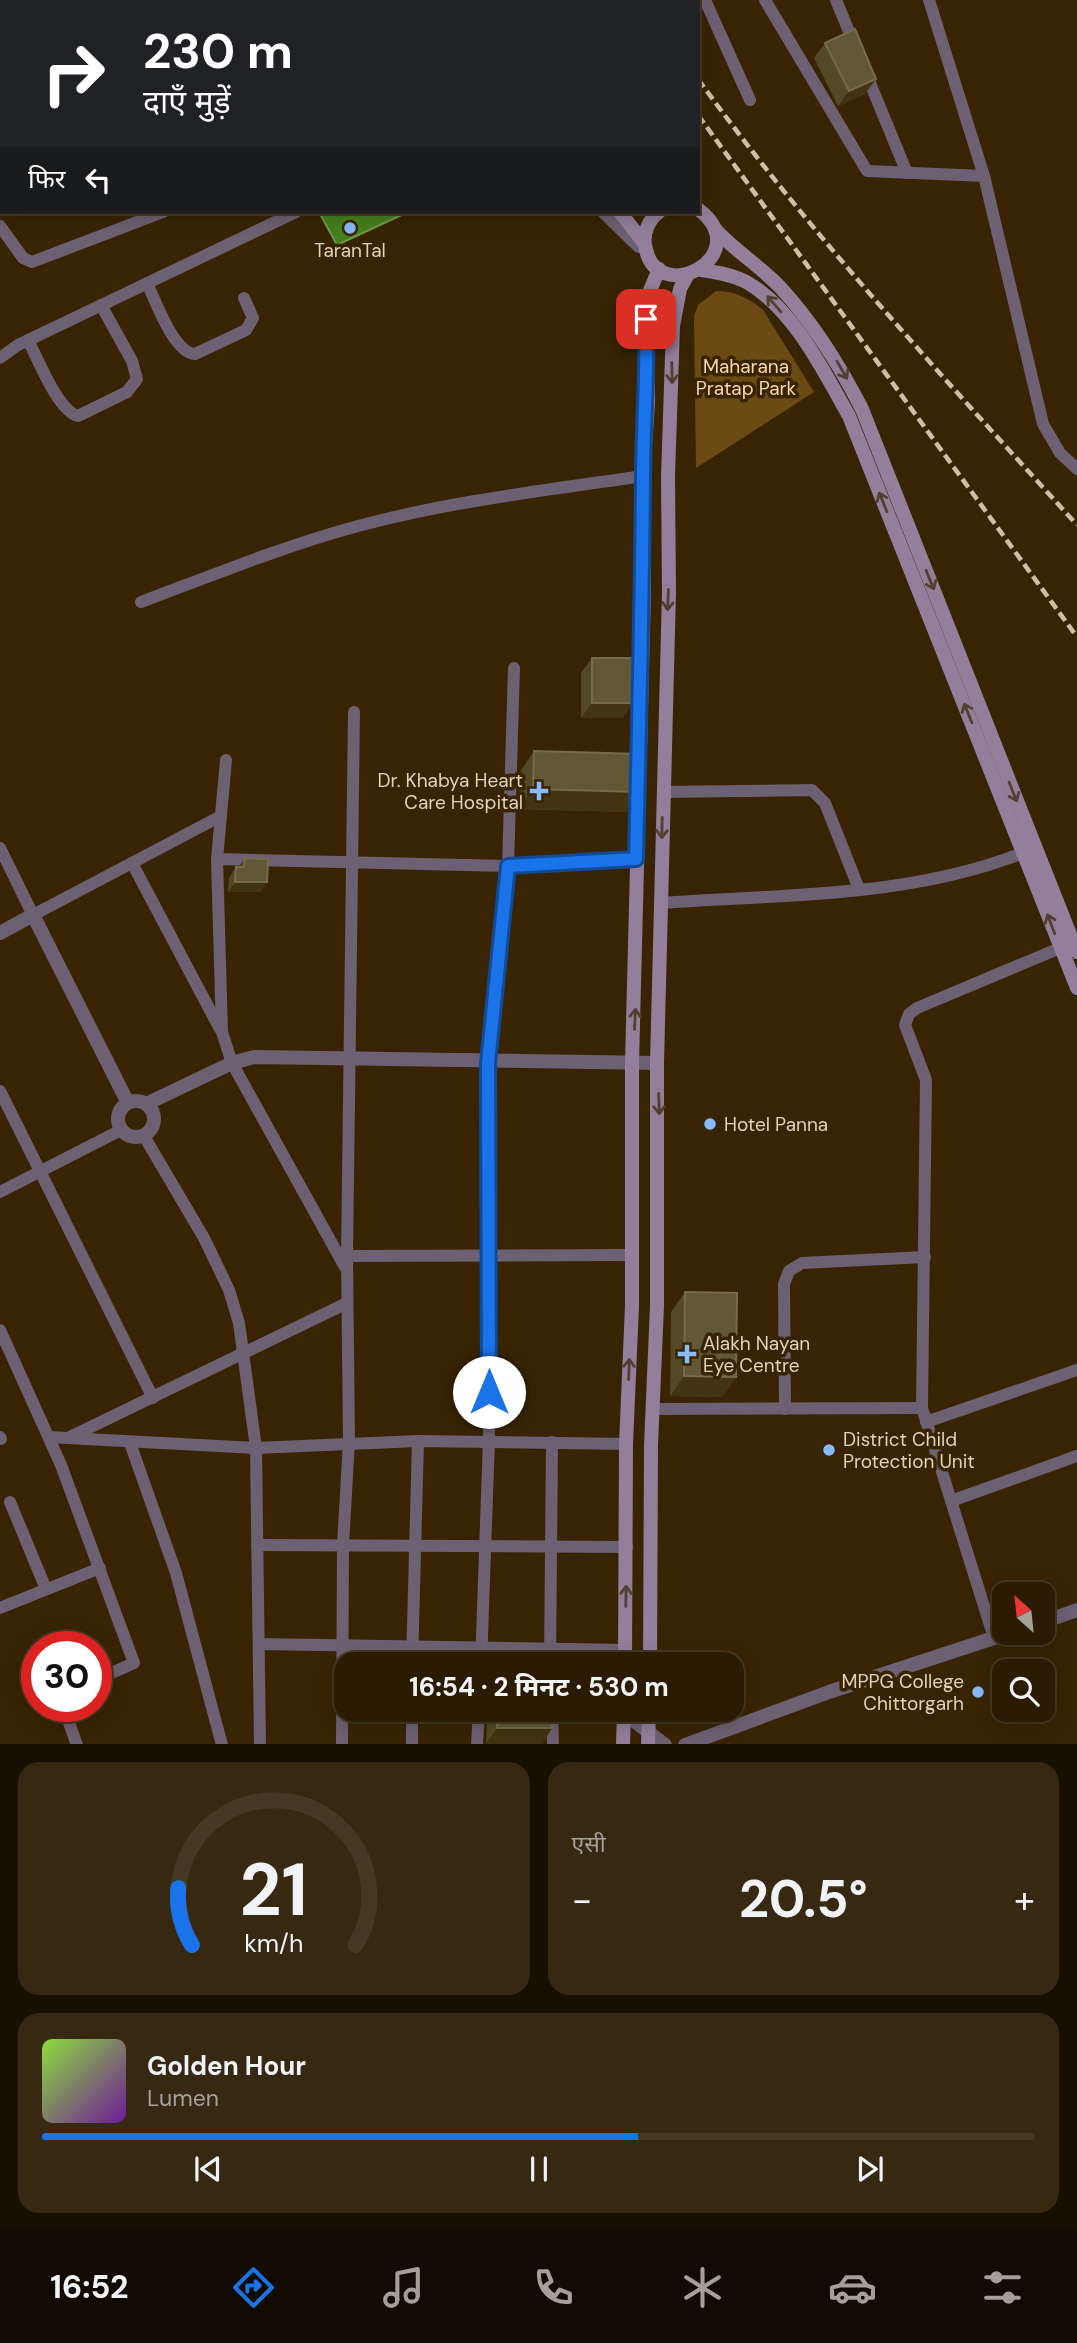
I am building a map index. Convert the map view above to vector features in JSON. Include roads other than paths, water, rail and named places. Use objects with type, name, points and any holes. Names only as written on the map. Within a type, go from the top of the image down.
[{"type":"main road","points":[[700,210],[708,216],[715,229],[779,286],[823,339],[843,371],[867,421],[1030,850],[1060,948],[1077,988]]},
{"type":"main road","points":[[621,214],[651,256],[672,275],[694,273],[746,281],[766,295],[801,337],[829,379],[849,415],[1030,850],[1077,952]]},
{"type":"main road","points":[[625,1652],[626,1444],[632,1306],[632,1063],[644,592],[643,476],[648,402],[646,319],[651,256],[646,228],[657,214]]},
{"type":"main road","points":[[650,1652],[657,1306],[657,1063],[673,326],[680,289],[714,252],[715,229]]},
{"type":"main road","points":[[623,1744],[624,1722]]},
{"type":"street","points":[[705,0],[750,100]]},
{"type":"street","points":[[765,0],[866,171],[984,176]]},
{"type":"street","points":[[836,0],[907,173]]},
{"type":"street","points":[[929,0],[984,176],[1042,424],[1059,453],[1077,469]]},
{"type":"street","points":[[0,226],[23,258],[32,262],[158,214]]},
{"type":"street","points":[[0,358],[28,340],[292,214]]},
{"type":"street","points":[[606,214],[651,256]]},
{"type":"street","points":[[147,284],[178,345],[188,354],[195,354],[246,330],[253,318],[244,298]]},
{"type":"street","points":[[28,340],[61,404],[71,414],[78,416],[127,392],[136,379],[132,361],[102,305]]},
{"type":"street","points":[[141,602],[285,547],[362,525],[467,503],[643,476]]},
{"type":"street","points":[[482,1652],[483,1546],[489,1440],[488,1063],[508,866],[514,668]]},
{"type":"street","points":[[342,1744],[343,1545],[349,1441],[347,1256],[354,712]]},
{"type":"street","points":[[222,1032],[217,859],[226,760]]},
{"type":"street","points":[[663,792],[813,790],[825,803],[859,889]]},
{"type":"street","points":[[0,933],[221,816]]},
{"type":"street","points":[[0,848],[128,1103]]},
{"type":"street","points":[[662,903],[859,889],[930,880],[1030,850]]},
{"type":"street","points":[[217,859],[508,866],[636,859]]},
{"type":"street","points":[[132,863],[222,1032],[232,1063],[347,1271]]},
{"type":"street","points":[[992,1632],[922,1408],[926,1080],[925,1069],[907,1034],[906,1020],[917,1008],[1060,948]]},
{"type":"street","points":[[128,1103],[146,1104],[232,1063],[254,1057],[488,1063],[657,1063]]},
{"type":"street","points":[[0,1091],[153,1398]]},
{"type":"street","points":[[128,1103],[117,1118],[121,1130],[131,1137],[144,1136]]},
{"type":"street","points":[[144,1136],[154,1121],[146,1104]]},
{"type":"street","points":[[0,1192],[121,1130]]},
{"type":"street","points":[[144,1136],[204,1238],[229,1290],[239,1323],[256,1448],[260,1744]]},
{"type":"street","points":[[347,1256],[630,1255]]},
{"type":"street","points":[[785,1409],[784,1284],[789,1271],[802,1263],[925,1257]]},
{"type":"street","points":[[67,1438],[244,1356],[347,1303]]},
{"type":"street","points":[[0,1330],[49,1437],[134,1663],[112,1673]]},
{"type":"street","points":[[926,1422],[1077,1370]]},
{"type":"street","points":[[653,1409],[922,1408]]},
{"type":"street","points":[[49,1437],[256,1448],[349,1441],[489,1440],[626,1444]]},
{"type":"street","points":[[412,1652],[418,1441]]},
{"type":"street","points":[[550,1652],[552,1442]]},
{"type":"street","points":[[130,1443],[176,1573],[222,1744]]},
{"type":"street","points":[[951,1501],[1077,1456]]},
{"type":"street","points":[[10,1502],[46,1589]]},
{"type":"street","points":[[257,1545],[627,1547]]},
{"type":"street","points":[[0,1608],[100,1568]]},
{"type":"street","points":[[1055,1618],[1077,1611]]},
{"type":"street","points":[[688,1744],[992,1639]]},
{"type":"street","points":[[259,1644],[550,1648],[583,1652]]},
{"type":"street","points":[[69,1722],[77,1744]]},
{"type":"street","points":[[412,1722],[412,1744]]},
{"type":"street","points":[[477,1744],[478,1722]]},
{"type":"street","points":[[552,1722],[553,1744]]},
{"type":"street","points":[[633,1722],[648,1739]]},
{"type":"railway","points":[[700,82],[834,252],[1077,525]]},
{"type":"railway","points":[[700,118],[1077,637]]},
{"type":"place","name":"TaranTal","points":[[350,228]]},
{"type":"place","name":"Dr. Khabya Heart Care Hospital","points":[[539,791]]},
{"type":"place","name":"Hotel Panna","points":[[710,1124]]},
{"type":"place","name":"Alakh Nayan Eye Centre","points":[[687,1354]]},
{"type":"place","name":"District Child Protection Unit","points":[[829,1450]]},
{"type":"place","name":"MPPG College Chittorgarh","points":[[978,1692]]},
{"type":"park label","name":"Maharana Pratap Park","points":[[746,377]]}]
